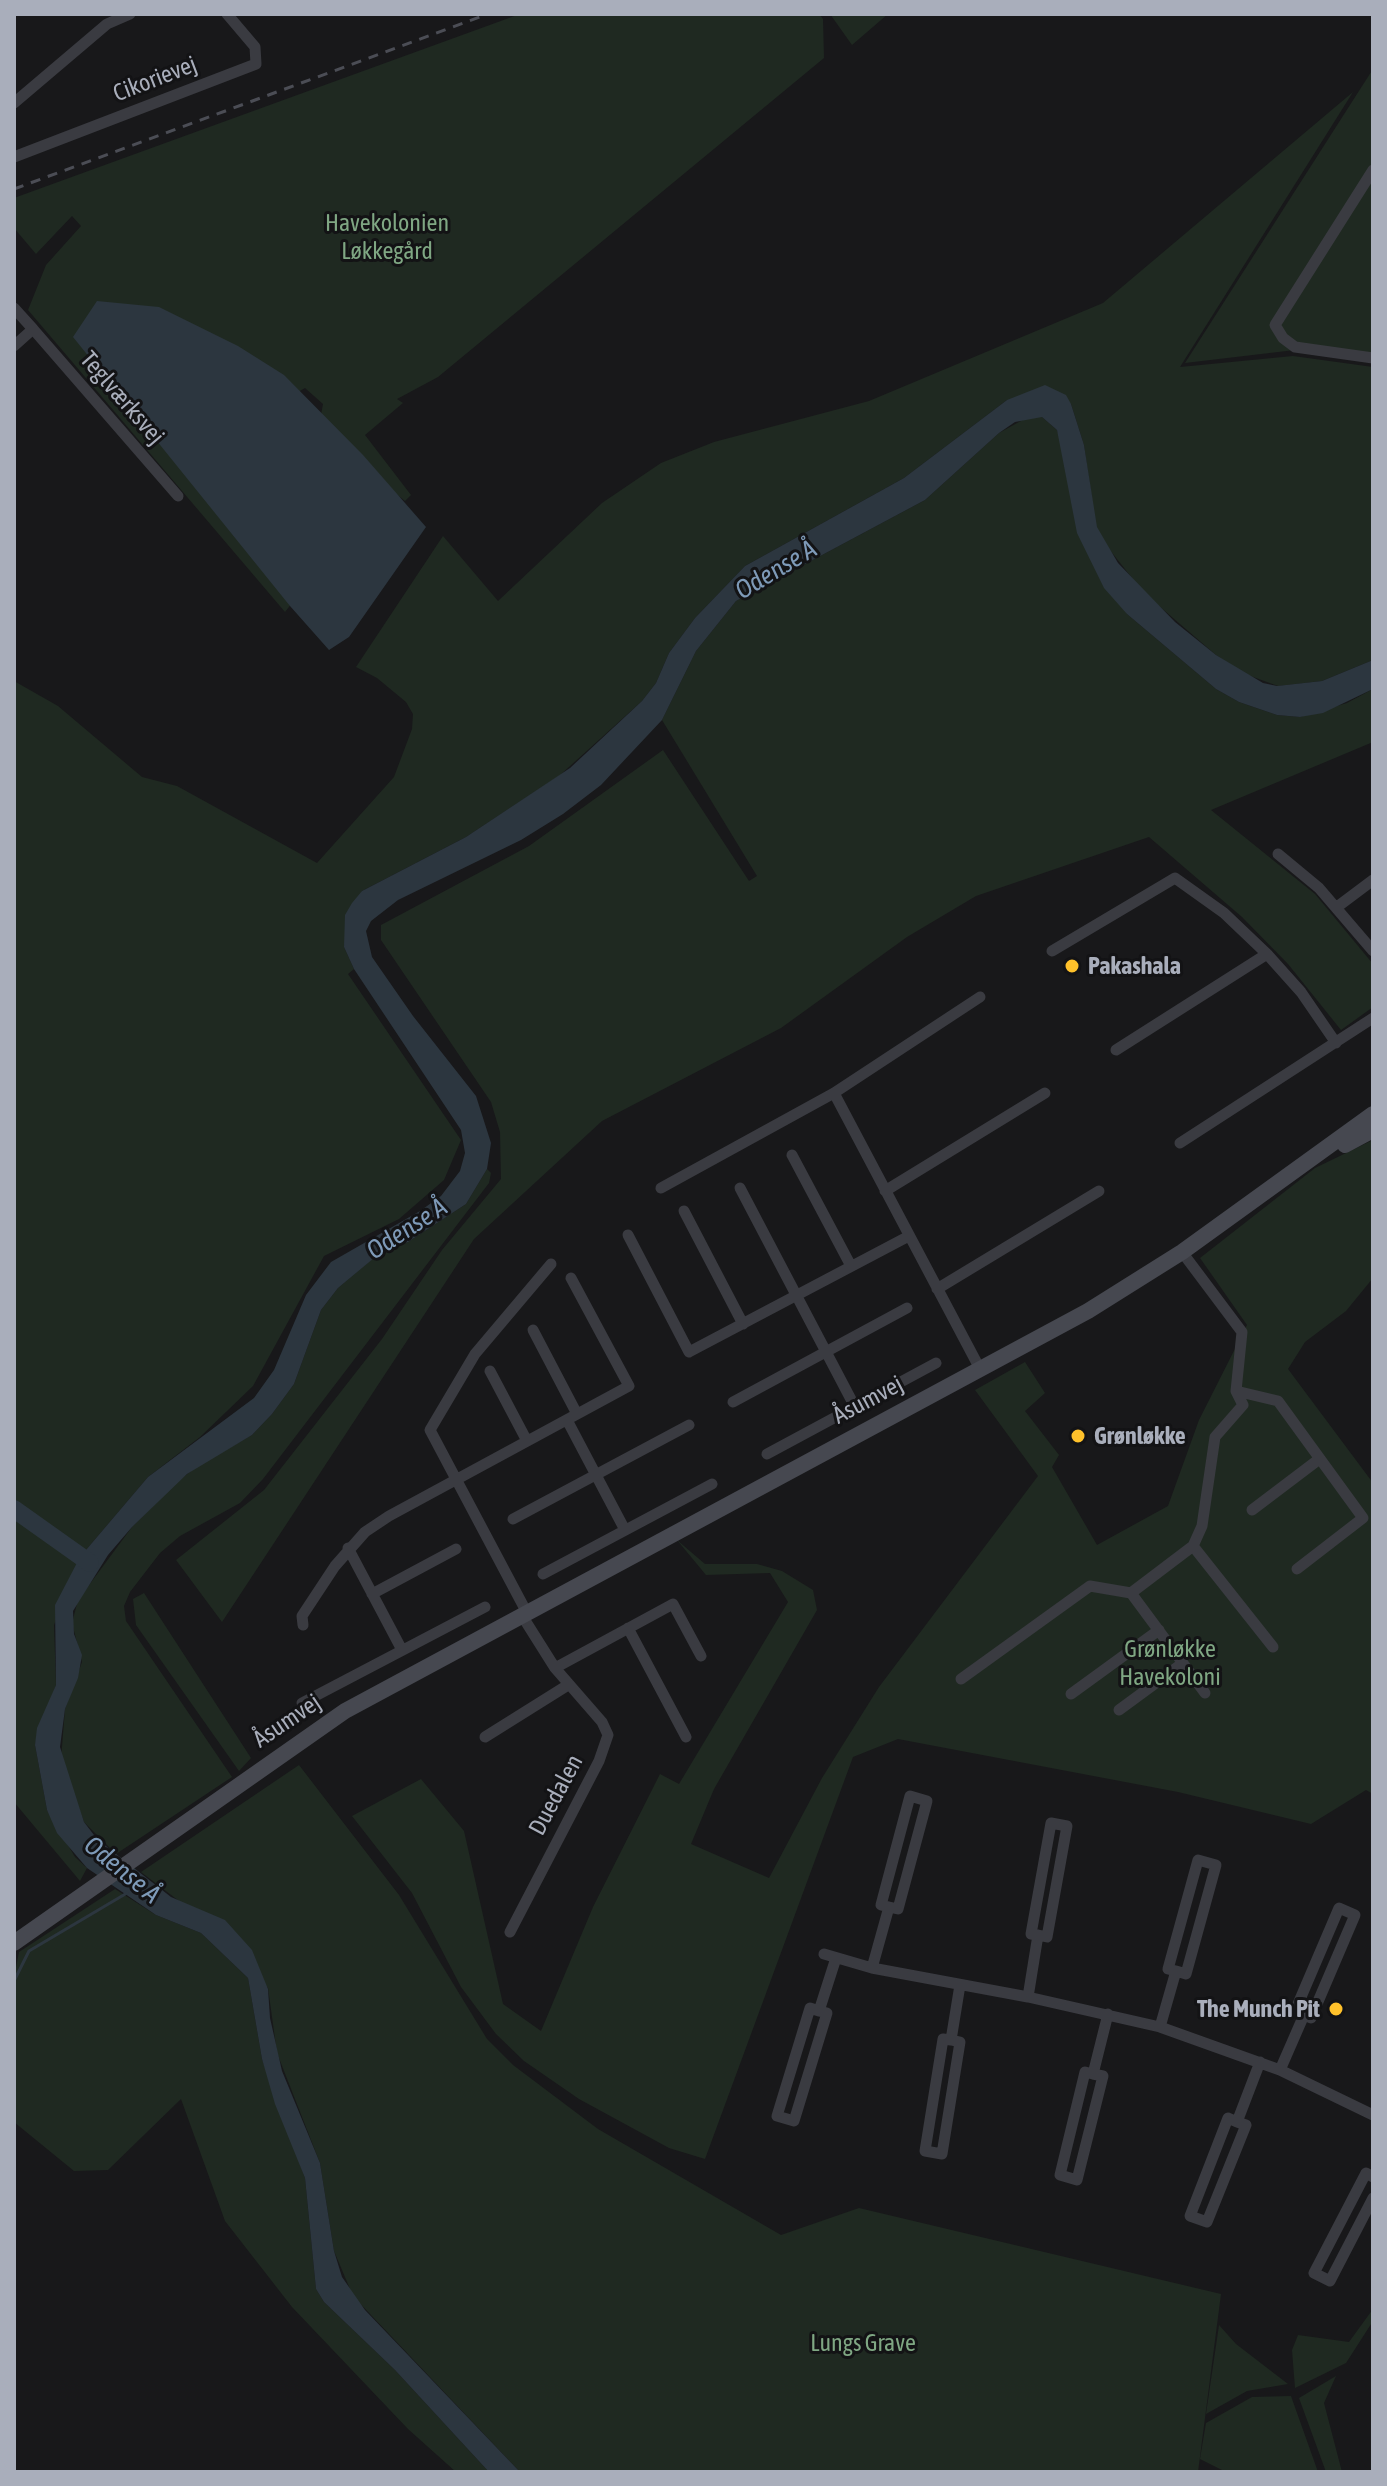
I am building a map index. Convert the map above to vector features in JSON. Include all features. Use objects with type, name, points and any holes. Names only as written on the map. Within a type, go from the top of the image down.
[{"type":"street","points":[[14,103],[107,24],[130,14]]},
{"type":"street","name":"Cikorievej","points":[[14,157],[256,64],[255,47],[227,14]]},
{"type":"street","points":[[1373,170],[1275,325],[1283,338],[1295,347],[1373,358]]},
{"type":"street","name":"Teglværksvej","points":[[14,308],[178,496]]},
{"type":"street","points":[[14,346],[33,329]]},
{"type":"street","points":[[1278,854],[1337,907],[1373,951]]},
{"type":"street","points":[[1052,951],[1175,878],[1224,913],[1267,954],[1301,992],[1336,1043]]},
{"type":"street","points":[[1337,907],[1373,880]]},
{"type":"street","points":[[1116,1050],[1267,954]]},
{"type":"street","points":[[661,1188],[834,1093],[980,997]]},
{"type":"street","points":[[1180,1143],[1373,1018]]},
{"type":"street","points":[[834,1093],[979,1367]]},
{"type":"street","points":[[885,1191],[1045,1093]]},
{"type":"street","name":"Åsumvej","points":[[14,1943],[345,1711],[523,1612],[1087,1311],[1182,1252],[1373,1114]]},
{"type":"street","name":"Åsumvej","points":[[1288,1176],[1373,1130]]},
{"type":"street","points":[[792,1155],[851,1266]]},
{"type":"street","name":"Åsumvej","points":[[740,1188],[855,1407]]},
{"type":"street","points":[[937,1289],[1099,1191]]},
{"type":"street","points":[[684,1211],[743,1324]]},
{"type":"street","points":[[628,1235],[689,1352],[909,1236]]},
{"type":"street","points":[[1131,1593],[1193,1546],[1202,1526],[1215,1437],[1243,1405],[1236,1391],[1242,1332],[1182,1252]]},
{"type":"street","points":[[523,1612],[430,1426],[475,1354],[551,1264]]},
{"type":"street","points":[[303,1625],[302,1616],[348,1548],[389,1516],[629,1386],[571,1278]]},
{"type":"street","points":[[733,1402],[907,1308]]},
{"type":"street","points":[[533,1330],[596,1475],[625,1530]]},
{"type":"street","name":"Åsumvej","points":[[767,1454],[936,1363]]},
{"type":"street","points":[[490,1371],[527,1441]]},
{"type":"street","points":[[1236,1391],[1278,1401],[1363,1518],[1297,1569]]},
{"type":"street","points":[[513,1519],[689,1425]]},
{"type":"street","points":[[1252,1510],[1318,1460]]},
{"type":"street","points":[[543,1574],[712,1484]]},
{"type":"street","points":[[1193,1546],[1273,1647]]},
{"type":"street","points":[[348,1548],[402,1650]]},
{"type":"street","points":[[372,1594],[456,1549]]},
{"type":"street","points":[[961,1679],[1090,1586],[1131,1593],[1205,1693]]},
{"type":"street","points":[[555,1668],[673,1604],[701,1656]]},
{"type":"street","name":"Åsumvej","points":[[302,1703],[485,1607]]},
{"type":"street","name":"Duedalen","points":[[510,1932],[607,1743],[602,1722],[555,1668],[523,1612]]},
{"type":"street","points":[[628,1628],[686,1737]]},
{"type":"street","points":[[1071,1694],[1159,1630]]},
{"type":"street","points":[[1119,1710],[1183,1663]]},
{"type":"street","points":[[485,1737],[568,1685]]},
{"type":"street","points":[[910,1796],[927,1801],[898,1909],[889,1907],[881,1905],[910,1796]]},
{"type":"street","points":[[1051,1823],[1067,1826],[1047,1937],[1038,1935],[1031,1934],[1051,1823]]},
{"type":"street","points":[[1198,1860],[1216,1865],[1186,1974],[1176,1971],[1168,1969],[1198,1860]]},
{"type":"street","points":[[872,1968],[889,1907]]},
{"type":"street","points":[[1339,1908],[1355,1915],[1311,2018],[1304,2015],[1295,2011],[1339,1908]]},
{"type":"street","points":[[1028,1997],[1038,1935]]},
{"type":"street","points":[[819,2011],[830,1956],[872,1968],[1028,1997],[1160,2027],[1280,2070],[1373,2115]]},
{"type":"street","points":[[1160,2027],[1176,1971]]},
{"type":"street","points":[[951,2040],[960,1985]]},
{"type":"street","points":[[810,2008],[819,2011],[827,2013],[794,2121],[777,2116],[810,2008]]},
{"type":"street","points":[[1093,2074],[1108,2014]]},
{"type":"street","points":[[1280,2070],[1304,2015]]},
{"type":"street","points":[[943,2039],[951,2040],[960,2042],[942,2154],[925,2151],[943,2039]]},
{"type":"street","points":[[1237,2122],[1260,2062]]},
{"type":"street","points":[[1085,2072],[1093,2074],[1103,2076],[1077,2180],[1060,2175],[1085,2072]]},
{"type":"street","points":[[1228,2118],[1237,2122],[1246,2125],[1207,2222],[1190,2216],[1228,2118]]},
{"type":"street","points":[[1373,2177],[1366,2173],[1314,2273],[1330,2281],[1373,2198]]},
{"type":"green space","name":"Havekolonien Løkkegård","points":[[520,14],[819,14],[823,19],[824,58],[438,377],[397,399],[403,403],[365,435],[411,495],[405,501],[318,431],[323,404],[305,388],[284,400],[292,603],[285,612],[28,310],[46,265],[81,226],[72,216],[36,254],[14,228],[14,198]]},
{"type":"green space","points":[[830,14],[888,14],[852,45]]},
{"type":"green space","points":[[1373,69],[1373,361],[1295,350],[1185,363]]},
{"type":"green space","points":[[1353,92],[1180,367],[1293,356],[1373,367],[1373,660],[1322,681],[1278,686],[1245,674],[1216,655],[1144,593],[1109,549],[1096,527],[1084,445],[1071,404],[1007,400],[904,478],[745,566],[695,618],[669,653],[656,683],[642,701],[559,776],[466,837],[362,891],[344,947],[354,969],[348,974],[461,1140],[444,1180],[399,1219],[324,1256],[253,1386],[200,1437],[148,1477],[80,1557],[54,1625],[56,1685],[35,1745],[47,1810],[75,1857],[87,1868],[80,1881],[14,1802],[14,681],[58,706],[142,777],[177,786],[317,863],[394,777],[412,729],[413,714],[406,702],[377,678],[356,667],[443,536],[498,601],[602,503],[661,463],[714,442],[869,401],[1103,303]]},
{"type":"green space","points":[[1028,417],[1042,417],[1057,430],[1127,614],[1216,689],[1239,702],[1277,715],[1300,717],[1347,703],[1373,689],[1373,742],[1211,810],[1315,894],[1373,964],[1373,1007],[1341,1030],[1288,964],[1242,917],[1149,837],[976,896],[907,937],[781,1028],[602,1121],[474,1239],[222,1622],[176,1560],[264,1490],[382,1339],[442,1250],[501,1179],[500,1132],[491,1102],[381,940],[381,925],[529,846],[663,750],[749,881],[757,876],[662,720],[696,651],[736,601],[925,500],[999,433]]},
{"type":"green space","name":"Grønløkke Havekoloni","points":[[1373,1140],[1373,1278],[1346,1311],[1305,1342],[1288,1369],[1373,1483],[1373,1794],[1366,1790],[1311,1824],[1178,1792],[898,1739],[853,1757],[705,2159],[669,2148],[579,2099],[524,2061],[496,2034],[461,1987],[412,1893],[352,1816],[421,1779],[464,1831],[503,2004],[541,2031],[593,1907],[660,1774],[679,1784],[788,1602],[770,1573],[706,1575],[677,1540],[705,1564],[757,1564],[782,1571],[813,1590],[817,1610],[714,1789],[691,1844],[769,1878],[822,1778],[879,1687],[1038,1476],[975,1390],[1025,1362],[1045,1393],[1025,1411],[1059,1455],[1052,1467],[1097,1545],[1168,1506],[1199,1420],[1247,1325],[1200,1258],[1315,1168]]},
{"type":"green space","points":[[487,1169],[491,1173],[489,1183],[263,1479],[240,1503],[180,1536],[160,1553],[130,1592],[124,1606],[126,1621],[232,1777],[116,1854],[84,1822],[61,1759],[65,1709],[82,1662],[72,1623],[78,1600],[132,1527],[177,1482],[199,1465],[252,1435],[272,1414],[294,1384],[321,1310],[338,1288],[378,1254],[408,1242],[466,1204]]},
{"type":"green space","points":[[144,1593],[251,1758],[239,1771],[136,1625],[133,1599]]},
{"type":"green space","name":"Lungs Grave","points":[[299,1765],[399,1895],[487,2039],[513,2065],[598,2129],[781,2235],[859,2208],[1221,2294],[1198,2472],[520,2472],[353,2296],[334,2251],[320,2163],[277,2053],[268,1988],[179,1901],[141,1872]]},
{"type":"green space","points":[[115,1889],[156,1915],[201,1933],[248,1978],[262,2059],[305,2178],[316,2289],[324,2302],[395,2370],[489,2472],[456,2472],[408,2429],[292,2307],[225,2221],[181,2099],[108,2170],[74,2171],[14,2122],[14,1977],[19,1952]]},
{"type":"green space","points":[[1373,2309],[1373,2321],[1346,2363],[1295,2388],[1292,2350],[1298,2335],[1349,2342]]},
{"type":"green space","points":[[1219,2325],[1236,2344],[1288,2384],[1247,2391],[1206,2414]]},
{"type":"green space","points":[[1336,2376],[1324,2403],[1342,2472],[1326,2472],[1299,2398]]},
{"type":"green space","points":[[1291,2396],[1318,2472],[1226,2472],[1200,2459],[1206,2423],[1252,2397]]},
{"type":"water","points":[[97,301],[159,307],[238,346],[284,375],[363,455],[426,527],[349,637],[329,650],[73,337]]},
{"type":"water","name":"Odense Å","points":[[1045,385],[1066,395],[1071,404],[1084,445],[1097,527],[1118,563],[1175,622],[1216,655],[1263,683],[1277,686],[1322,681],[1373,660],[1373,689],[1323,713],[1300,717],[1277,715],[1239,702],[1216,689],[1127,614],[1104,588],[1077,533],[1057,430],[1042,417],[1015,422],[999,433],[925,500],[736,601],[696,651],[662,720],[601,785],[521,840],[398,900],[371,921],[366,931],[372,957],[413,1016],[476,1096],[491,1143],[487,1169],[466,1204],[408,1242],[380,1253],[338,1288],[321,1310],[294,1384],[272,1414],[252,1435],[187,1474],[132,1527],[108,1555],[73,1611],[74,1634],[82,1655],[78,1678],[65,1709],[60,1747],[84,1822],[97,1839],[171,1897],[225,1920],[252,1950],[268,1989],[270,2018],[282,2071],[320,2163],[334,2251],[342,2277],[365,2310],[520,2472],[489,2472],[395,2370],[324,2302],[316,2289],[305,2178],[275,2104],[262,2059],[248,1978],[201,1933],[156,1915],[87,1868],[57,1833],[47,1810],[35,1745],[37,1728],[56,1685],[55,1605],[80,1557],[148,1477],[254,1398],[274,1370],[306,1295],[331,1262],[420,1211],[441,1196],[460,1171],[465,1153],[461,1130],[354,969],[344,947],[345,915],[352,903],[362,891],[466,837],[570,768],[642,701],[656,683],[669,653],[695,618],[745,566],[904,478],[1007,400]]},
{"type":"waterway","points":[[14,1509],[90,1563]]},
{"type":"waterway","name":"Odense Å","points":[[14,1981],[29,1951],[127,1893]]},
{"type":"railway","points":[[14,189],[488,14]]},
{"type":"place","name":"Pakashala","points":[[1072,966]]},
{"type":"place","name":"Grønløkke","points":[[1078,1436]]},
{"type":"place","name":"The Munch Pit","points":[[1336,2009]]}]
